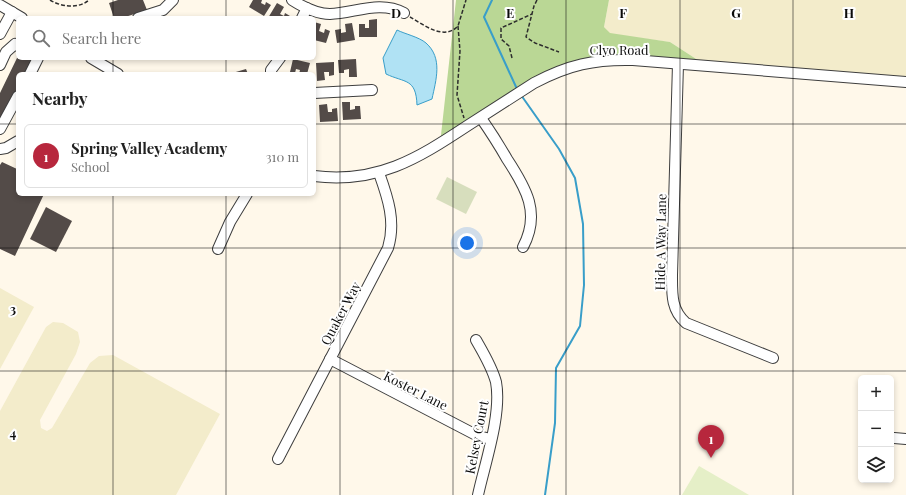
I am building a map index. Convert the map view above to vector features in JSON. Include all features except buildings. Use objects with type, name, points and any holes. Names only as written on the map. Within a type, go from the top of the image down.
[{"type":"street","points":[[144,16],[163,10],[173,0]]},
{"type":"street","points":[[292,0],[307,8],[330,14],[393,4],[404,13]]},
{"type":"street","points":[[0,5],[19,16]]},
{"type":"street","points":[[303,16],[307,8]]},
{"type":"street","points":[[0,34],[12,12]]},
{"type":"street","points":[[0,64],[6,52],[16,45]]},
{"type":"street","points":[[31,72],[37,60]]},
{"type":"street","points":[[94,60],[115,72]]},
{"type":"street","points":[[271,72],[278,60]]},
{"type":"street","name":"Clyo Road","points":[[316,176],[351,177],[379,173],[392,169],[425,154],[552,73],[567,67],[598,60],[633,60],[906,82]]},
{"type":"street","name":"Hide A Way Lane","points":[[678,64],[672,275],[674,306],[678,315],[686,323],[773,358]]},
{"type":"street","points":[[316,93],[372,90]]},
{"type":"street","points":[[0,129],[16,100]]},
{"type":"street","points":[[480,118],[527,193],[531,222],[523,247]]},
{"type":"street","points":[[0,149],[6,148],[16,142]]},
{"type":"street","name":"Quaker Way","points":[[278,459],[384,256],[391,237],[390,212],[379,173]]},
{"type":"street","points":[[218,250],[230,222],[246,196]]},
{"type":"street","name":"Kelsey Court","points":[[476,340],[488,361],[496,384],[496,416],[478,495]]},
{"type":"street","name":"Koster Lane","points":[[330,359],[478,436],[491,439]]},
{"type":"street","points":[[894,438],[906,439]]},
{"type":"path","points":[[50,0],[54,3],[70,6],[85,4],[89,0]]},
{"type":"path","points":[[466,0],[458,26],[460,51],[457,95],[466,127]]},
{"type":"path","points":[[537,0],[526,37],[527,40],[559,52]]},
{"type":"path","points":[[404,13],[430,29],[443,33],[455,30],[458,26]]},
{"type":"path","points":[[512,58],[510,46],[501,40],[501,28],[532,14]]},
{"type":"shaded area","points":[[609,0],[906,0],[906,82],[707,66],[670,42],[610,34],[604,27]]},
{"type":"shaded area","points":[[0,288],[34,307],[0,369]]},
{"type":"shaded area","points":[[53,322],[63,323],[78,332],[80,342],[76,354],[40,420],[41,428],[47,431],[52,428],[90,363],[99,356],[113,355],[220,414],[176,495],[0,495],[0,411],[46,327]]},
{"type":"green space","points":[[456,0],[609,0],[604,27],[610,33],[670,42],[707,66],[633,60],[567,67],[440,144]]},
{"type":"green space","points":[[447,177],[477,192],[466,214],[436,199]]},
{"type":"green space","points":[[699,466],[749,495],[682,495]]},
{"type":"water","points":[[397,30],[423,41],[435,55],[437,70],[432,99],[417,105],[416,96],[412,86],[386,74],[383,58]]},
{"type":"waterway","points":[[492,0],[484,17],[517,89]]},
{"type":"waterway","points":[[521,95],[559,149],[575,178],[583,224],[584,285],[580,326],[556,368],[555,423],[545,495]]},
{"type":"place","name":"Spring Valley Academy","points":[[711,458]]}]
